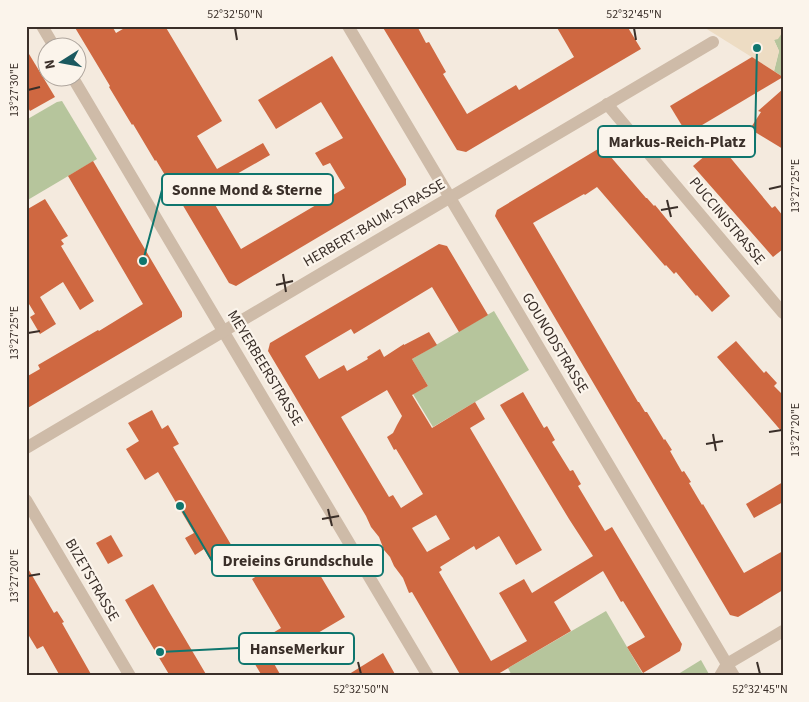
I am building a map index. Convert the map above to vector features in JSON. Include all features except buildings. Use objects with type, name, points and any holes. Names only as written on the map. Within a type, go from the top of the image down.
[{"type":"street","points":[[42,26],[49,38]]},
{"type":"street","name":"GOUNODSTRASSE","points":[[348,26],[734,676]]},
{"type":"street","name":"HERBERT-BAUM-STRASSE","points":[[26,448],[713,42]]},
{"type":"street","name":"MEYERBEERSTRASSE","points":[[78,88],[428,676]]},
{"type":"street","name":"PUCCINISTRASSE","points":[[607,104],[783,313]]},
{"type":"street","name":"BIZETSTRASSE","points":[[26,500],[130,676]]},
{"type":"street","points":[[720,676],[727,664],[783,631]]},
{"type":"green space","points":[[779,26],[783,26],[783,77],[774,71],[779,51],[774,40],[781,30]]},
{"type":"green space","points":[[62,101],[97,159],[26,201],[26,120]]},
{"type":"green space","points":[[494,311],[529,370],[433,427],[413,394],[428,386],[412,359]]},
{"type":"green space","points":[[606,611],[644,676],[512,676],[508,668]]},
{"type":"green space","points":[[701,660],[710,676],[675,676]]},
{"type":"shaded area","points":[[702,26],[779,26],[782,33],[778,39],[774,40],[779,51],[774,71]]},
{"type":"place","name":"Markus-Reich-Platz","points":[[757,48]]},
{"type":"place","name":"Sonne Mond & Sterne","points":[[143,261]]},
{"type":"place","name":"Dreieins Grundschule","points":[[180,506]]},
{"type":"place","name":"HanseMerkur","points":[[160,652]]}]
